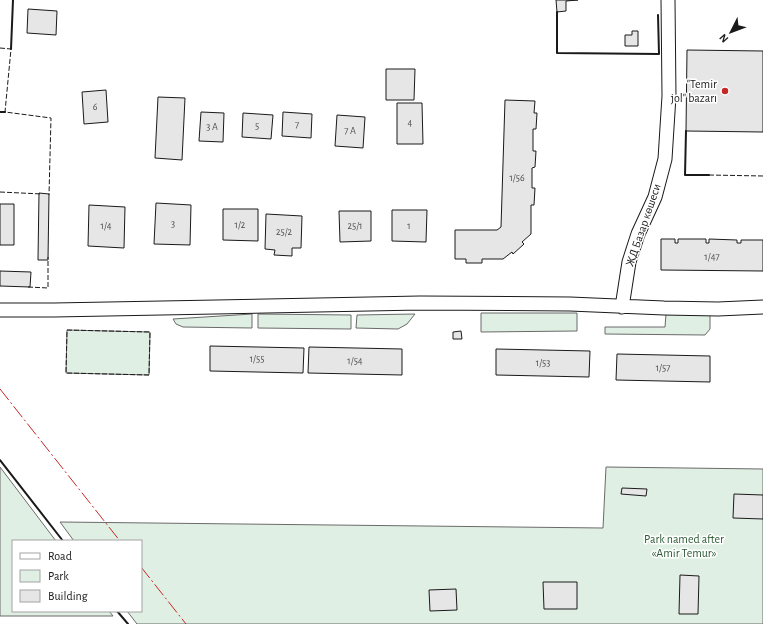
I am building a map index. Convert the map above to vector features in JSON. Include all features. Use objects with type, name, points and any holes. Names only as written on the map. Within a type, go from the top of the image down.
[{"type":"street","name":"ЖД Базар көшеси","points":[[622,307],[628,262],[638,234],[655,197],[665,159],[669,96],[668,0]]},
{"type":"street","points":[[0,310],[420,303],[570,304],[622,307],[718,309],[763,307]]},
{"type":"green space","points":[[481,313],[577,313],[577,331],[481,332]]},
{"type":"green space","points":[[252,314],[252,328],[183,327],[176,324],[173,319]]},
{"type":"green space","points":[[258,314],[351,315],[351,329],[258,328]]},
{"type":"green space","points":[[415,314],[407,324],[398,329],[356,328],[357,315]]},
{"type":"green space","points":[[666,314],[710,315],[710,329],[705,335],[605,334],[605,327],[665,327]]},
{"type":"green space","points":[[67,330],[150,332],[149,375],[66,373]]},
{"type":"green space","points":[[0,467],[55,540],[12,540],[12,612],[110,612],[113,616],[0,616]]},
{"type":"green space","name":"Park named after «Amir Temur»","points":[[606,467],[763,469],[763,624],[137,624],[128,612],[142,612],[142,540],[73,540],[60,522],[603,528]]},
{"type":"building","points":[[556,0],[578,0],[566,1],[566,11],[557,12]]},
{"type":"building","points":[[28,9],[57,11],[56,35],[27,33]]},
{"type":"building","points":[[632,31],[638,31],[638,46],[625,46],[625,35],[632,35]]},
{"type":"building","name":"\"Temir jol\" bazarı","points":[[687,50],[763,51],[763,132],[686,131]]},
{"type":"building","points":[[386,69],[415,69],[414,100],[386,100]]},
{"type":"building","points":[[106,90],[108,122],[84,124],[82,92]]},
{"type":"building","points":[[158,97],[185,98],[182,160],[155,158]]},
{"type":"building","points":[[505,100],[535,101],[534,113],[537,113],[536,129],[533,129],[533,151],[536,151],[535,167],[532,168],[532,188],[535,188],[534,205],[531,205],[531,234],[522,242],[524,244],[513,254],[512,252],[503,259],[482,259],[482,263],[466,263],[466,259],[455,259],[455,230],[497,230],[501,227]]},
{"type":"building","points":[[397,103],[422,103],[423,144],[397,144]]},
{"type":"building","points":[[201,112],[224,113],[223,142],[199,141]]},
{"type":"building","points":[[283,112],[312,114],[311,138],[282,136]]},
{"type":"building","points":[[243,113],[273,115],[271,139],[242,137]]},
{"type":"building","points":[[337,115],[365,117],[363,148],[335,146]]},
{"type":"building","points":[[39,193],[49,194],[48,260],[38,260]]},
{"type":"building","points":[[156,203],[191,205],[190,245],[154,244]]},
{"type":"building","points":[[0,204],[14,204],[14,245],[0,245]]},
{"type":"building","points":[[89,205],[125,207],[124,248],[88,246]]},
{"type":"building","points":[[223,209],[258,209],[258,241],[223,240]]},
{"type":"building","points":[[392,210],[427,210],[426,242],[392,241]]},
{"type":"building","points":[[339,211],[371,211],[371,241],[340,242]]},
{"type":"building","points":[[266,214],[302,216],[301,248],[292,248],[292,256],[274,255],[275,250],[265,249]]},
{"type":"building","points":[[661,239],[675,239],[675,243],[678,243],[678,239],[706,239],[706,243],[709,243],[709,239],[737,240],[737,243],[741,243],[741,240],[763,240],[763,271],[661,270]]},
{"type":"building","points":[[0,271],[31,272],[30,287],[0,286]]},
{"type":"building","points":[[461,331],[462,339],[453,339],[453,332]]},
{"type":"building","points":[[210,346],[304,348],[303,373],[210,371]]},
{"type":"building","points":[[309,347],[402,349],[402,375],[308,373]]},
{"type":"building","points":[[496,349],[590,351],[589,377],[496,375]]},
{"type":"building","points":[[617,354],[710,356],[710,382],[616,380]]},
{"type":"building","points":[[622,488],[647,489],[646,496],[621,494]]},
{"type":"building","points":[[734,494],[763,495],[763,519],[733,518]]},
{"type":"building","points":[[680,575],[699,576],[698,614],[679,614]]},
{"type":"building","points":[[543,582],[577,582],[577,609],[544,609]]},
{"type":"building","points":[[456,589],[457,610],[430,611],[429,590]]},
{"type":"fence","points":[[0,48],[11,49],[5,112],[51,118],[49,195]]},
{"type":"fence","points":[[709,175],[763,176]]},
{"type":"fence","points":[[0,192],[42,194]]},
{"type":"fence","points":[[28,287],[48,288],[48,257]]},
{"type":"fence","points":[[67,330],[150,332],[149,375],[66,373],[67,330]]},
{"type":"wall","points":[[11,49],[13,0]]},
{"type":"wall","points":[[557,12],[557,53],[659,54],[658,15]]},
{"type":"wall","points":[[0,112],[5,112]]},
{"type":"wall","points":[[686,131],[685,175],[709,175]]},
{"type":"wall","points":[[0,460],[62,540]]},
{"type":"wall","points":[[118,612],[128,624]]},
{"type":"power","points":[[0,389],[119,540]]},
{"type":"power","points":[[142,568],[186,624]]},
{"type":"place","name":"\"Temir jol\" bazarı","points":[[725,91]]}]
